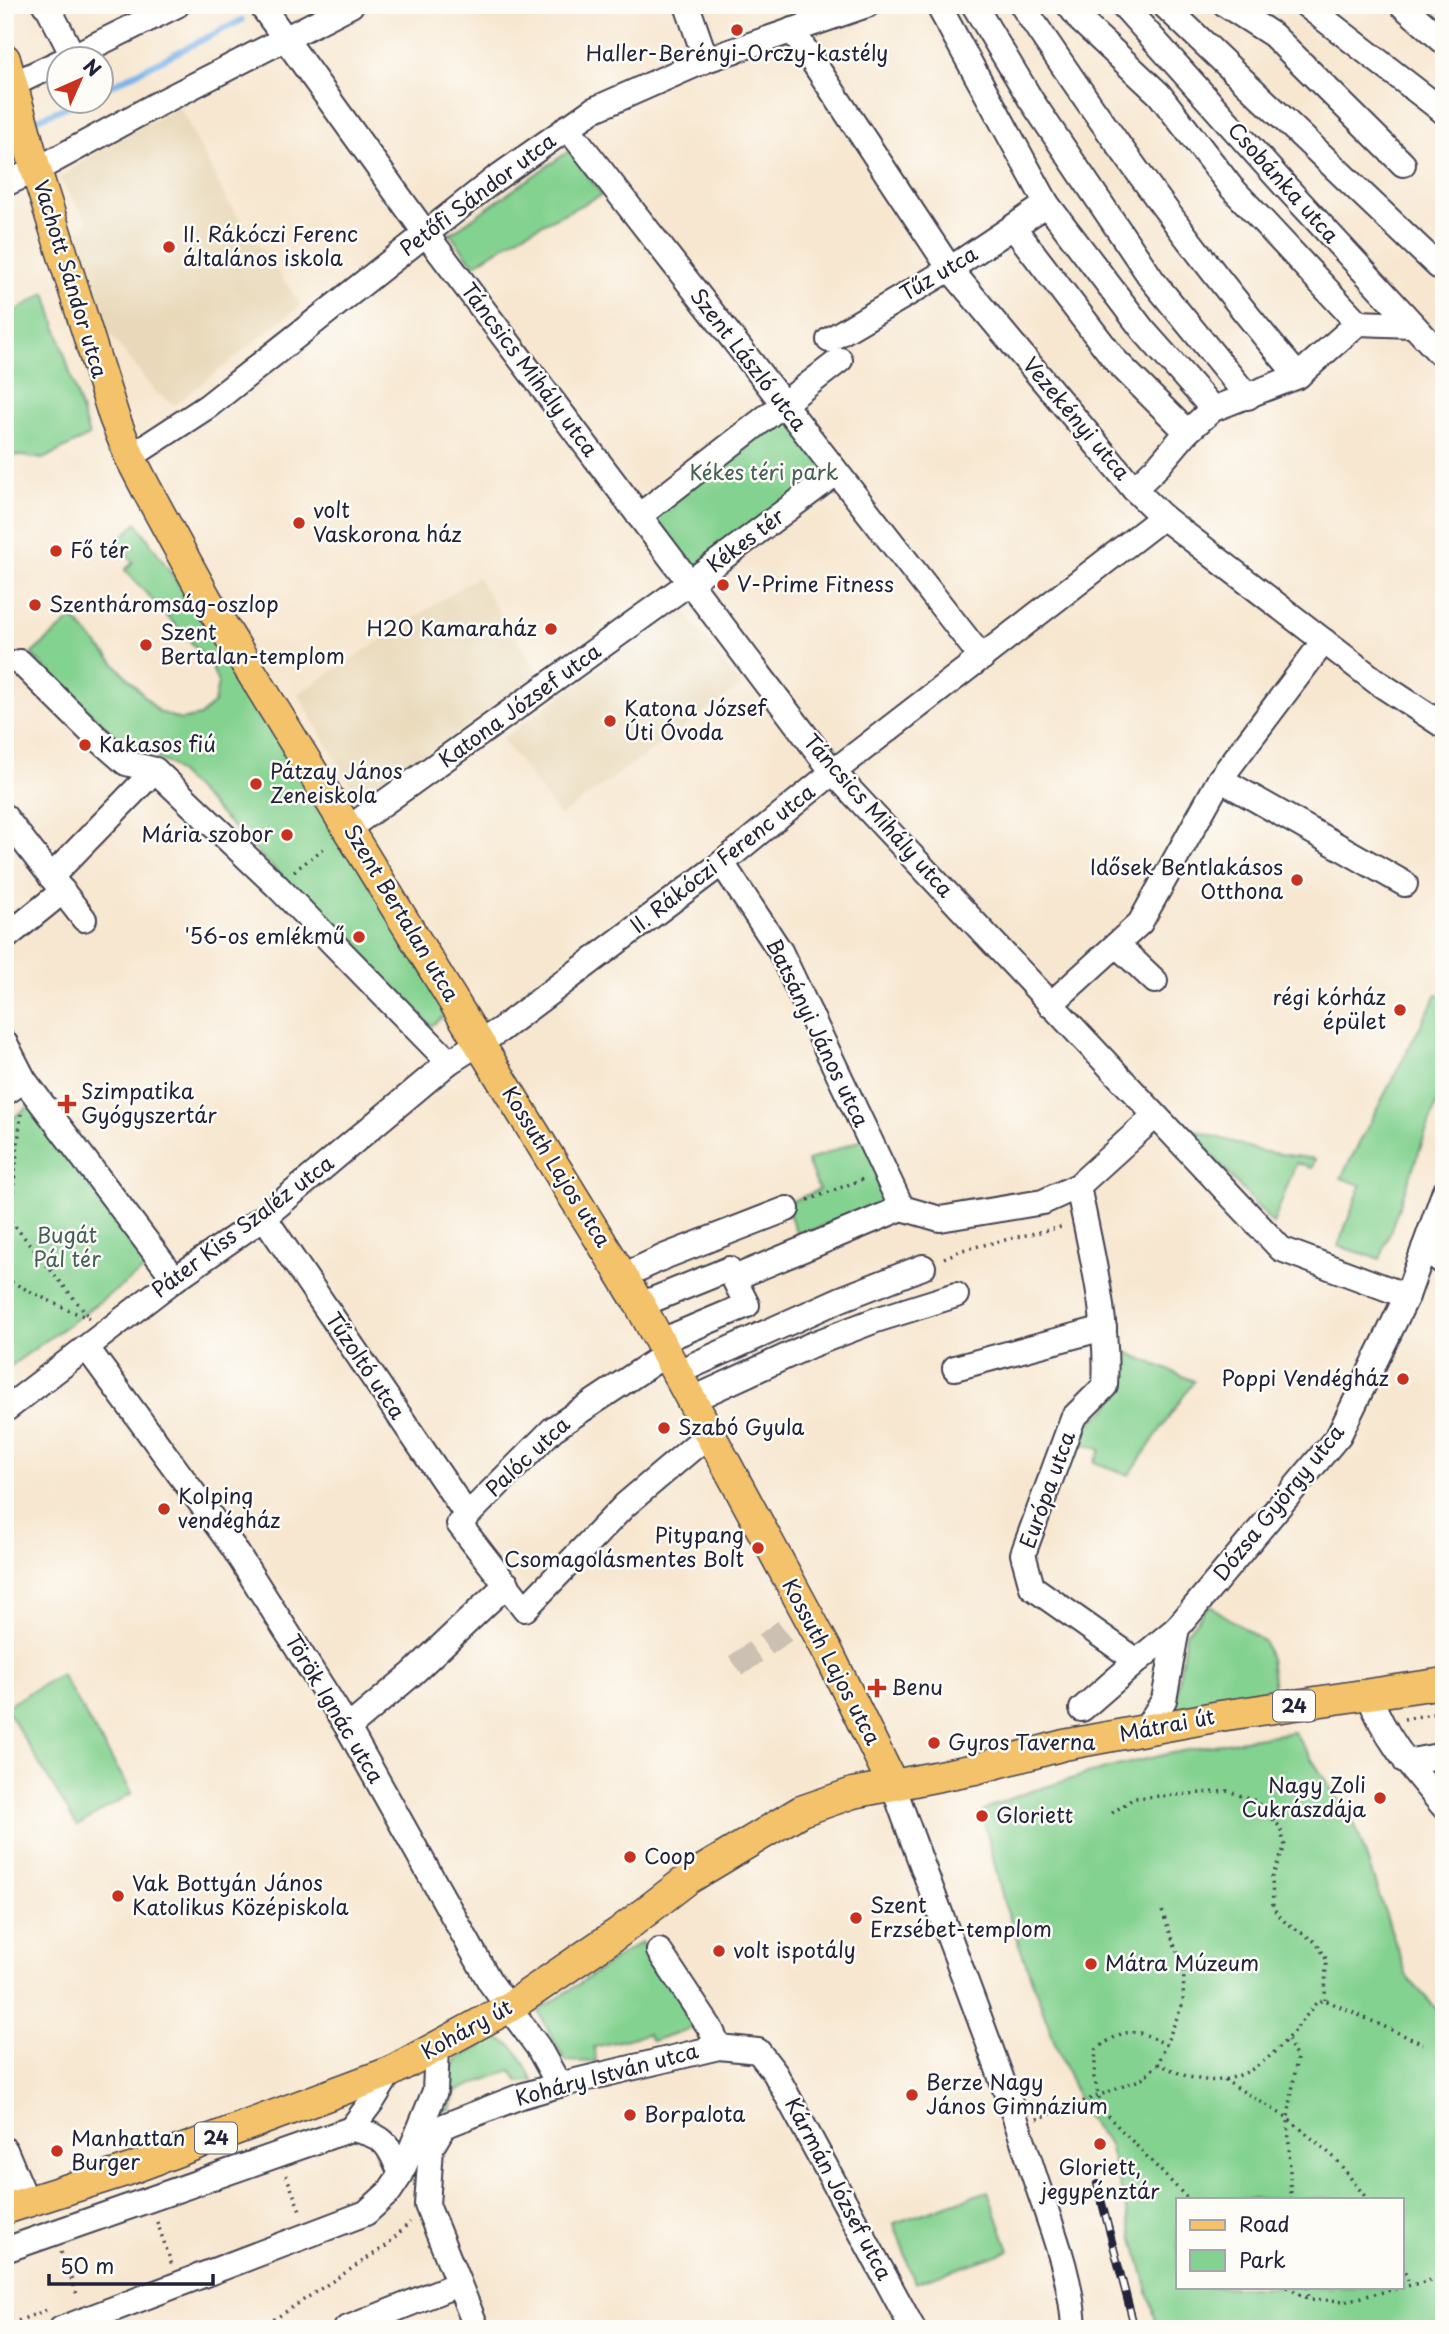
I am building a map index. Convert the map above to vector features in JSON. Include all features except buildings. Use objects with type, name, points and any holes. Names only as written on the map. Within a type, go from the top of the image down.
[{"type":"main road","name":"Vachott Sándor utca","points":[[8,77],[106,392],[130,457]]},
{"type":"main road","name":"Szent Bertalan utca","points":[[130,457],[207,600],[480,1044]]},
{"type":"main road","name":"Kossuth Lajos utca","points":[[480,1044],[640,1305],[829,1654],[893,1785]]},
{"type":"main road","name":"Mátrai út","points":[[893,1785],[975,1769],[1064,1745],[1220,1716],[1374,1709],[1444,1683]]},
{"type":"main road","name":"Koháry út","points":[[16,2206],[138,2166],[390,2072],[509,2008],[618,1933],[688,1879],[750,1840],[802,1811],[853,1793],[893,1785]]},
{"type":"street","points":[[45,5],[62,46]]},
{"type":"street","points":[[93,46],[177,5]]},
{"type":"street","name":"Táncsics Mihály utca","points":[[261,5],[426,234],[833,772],[1281,1249],[1407,1296]]},
{"type":"street","points":[[5,184],[351,5]]},
{"type":"street","points":[[687,5],[706,60]]},
{"type":"street","name":"Petőfi Sándor utca","points":[[130,457],[208,406],[567,127],[605,104],[706,60],[867,5]]},
{"type":"street","points":[[938,5],[1046,204],[1143,330],[1213,409]]},
{"type":"street","points":[[974,5],[1031,100],[1153,281],[1248,397]]},
{"type":"street","points":[[1022,5],[1119,147],[1234,302],[1298,376]]},
{"type":"street","points":[[1069,5],[1081,21],[1159,94],[1231,187],[1359,323]]},
{"type":"street","name":"Csobánka utca","points":[[1124,5],[1444,358]]},
{"type":"street","points":[[1164,5],[1438,266]]},
{"type":"street","points":[[1226,5],[1273,35],[1404,163]]},
{"type":"street","points":[[1306,5],[1444,112]]},
{"type":"street","points":[[1402,5],[1444,42]]},
{"type":"street","name":"Vezekényi utca","points":[[792,30],[950,269],[1134,489],[1163,517],[1377,682],[1444,726]]},
{"type":"street","points":[[8,77],[46,65]]},
{"type":"street","name":"Szent László utca","points":[[567,127],[982,659]]},
{"type":"street","name":"Tűz utca","points":[[782,405],[835,350],[1046,204]]},
{"type":"street","points":[[1014,228],[1115,360],[1187,432]]},
{"type":"street","points":[[1359,323],[1360,268]]},
{"type":"street","points":[[1134,489],[1159,466],[1187,432],[1213,409],[1298,376],[1359,323],[1412,324]]},
{"type":"street","points":[[639,516],[782,405]]},
{"type":"street","name":"Kékes tér","points":[[689,583],[836,473]]},
{"type":"street","name":"II. Rákóczi Ferenc utca","points":[[480,1044],[722,863],[833,772],[1163,517]]},
{"type":"street","name":"Katona József utca","points":[[349,828],[689,583]]},
{"type":"street","points":[[1051,1005],[1140,923],[1220,779],[1324,641]]},
{"type":"street","points":[[20,662],[126,763],[155,770],[276,886],[449,1062]]},
{"type":"street","points":[[5,938],[57,884],[155,770]]},
{"type":"street","points":[[1220,779],[1405,884]]},
{"type":"street","points":[[5,817],[84,919]]},
{"type":"street","name":"Batsányi János utca","points":[[722,863],[780,951],[902,1209]]},
{"type":"street","points":[[1117,945],[1155,981]]},
{"type":"street","points":[[5,1043],[15,1086],[175,1279]]},
{"type":"street","name":"Páter Kiss Szaléz utca","points":[[5,1410],[175,1279],[264,1217],[449,1062],[480,1044]]},
{"type":"street","points":[[734,1278],[902,1209],[940,1219],[1042,1202],[1078,1186],[1155,1116]]},
{"type":"street","name":"Európa utca","points":[[1078,1186],[1099,1288],[1107,1352],[1105,1386],[1073,1418],[1023,1554],[1032,1587],[1137,1661]]},
{"type":"street","name":"Dózsa György utca","points":[[1145,1730],[1164,1700],[1177,1628],[1339,1435],[1407,1296],[1442,1200]]},
{"type":"street","points":[[623,1276],[666,1256],[787,1209]]},
{"type":"street","name":"Tűzoltó utca","points":[[264,1217],[467,1515]]},
{"type":"street","points":[[1424,1248],[1444,1263]]},
{"type":"street","points":[[667,1356],[819,1308],[923,1267]]},
{"type":"street","points":[[640,1305],[729,1269],[734,1278],[747,1305],[667,1356]]},
{"type":"street","points":[[691,1400],[811,1345],[876,1320],[956,1295]]},
{"type":"street","points":[[955,1368],[1104,1328]]},
{"type":"street","name":"Török Ignác utca","points":[[87,1348],[233,1546],[348,1728],[489,1982],[538,2047],[559,2085]]},
{"type":"street","name":"Palóc utca","points":[[667,1356],[552,1429],[459,1524],[525,1609],[625,1505],[709,1434]]},
{"type":"street","points":[[348,1728],[412,1674],[507,1584]]},
{"type":"street","points":[[1082,1709],[1177,1628]]},
{"type":"street","points":[[1374,1709],[1406,1762],[1444,1807]]},
{"type":"street","points":[[1406,1762],[1444,1755]]},
{"type":"street","name":"Kossuth Lajos utca","points":[[893,1785],[1019,2126],[1062,2260],[1074,2314],[1074,2329]]},
{"type":"street","points":[[659,1951],[710,2028],[719,2047]]},
{"type":"street","name":"Koháry István utca","points":[[427,2205],[431,2148],[444,2126],[521,2096],[559,2085],[719,2047],[758,2051]]},
{"type":"street","points":[[58,2318],[86,2319],[366,2213],[389,2192],[401,2174],[435,2091],[437,2048]]},
{"type":"street","name":"Kármán József utca","points":[[758,2051],[775,2073],[913,2329]]},
{"type":"street","points":[[351,2129],[390,2072]]},
{"type":"street","points":[[8,2246],[351,2129],[372,2132],[391,2151],[401,2174]]},
{"type":"street","points":[[5,2150],[16,2206]]},
{"type":"street","points":[[427,2205],[477,2329]]},
{"type":"street","points":[[346,2329],[458,2284]]},
{"type":"path","points":[[276,886],[349,828]]},
{"type":"path","points":[[5,1279],[90,1318],[10,1220],[15,1086]]},
{"type":"path","points":[[787,1209],[884,1170]]},
{"type":"path","points":[[5,1223],[10,1220]]},
{"type":"path","points":[[962,1250],[1085,1221]]},
{"type":"path","points":[[1374,1709],[1444,1712]]},
{"type":"path","points":[[1112,1813],[1134,1798],[1228,1791],[1256,1801],[1280,1827],[1285,1846],[1272,1877],[1273,1908],[1284,1921],[1317,1943],[1326,1959],[1325,2000]]},
{"type":"path","points":[[1019,2126],[1142,2079],[1158,2064],[1183,2003],[1184,1970],[1162,1911]]},
{"type":"path","points":[[1158,2064],[1194,2078],[1224,2080],[1251,2070],[1274,2055],[1315,2003],[1325,2000],[1423,2043]]},
{"type":"path","points":[[1167,2046],[1139,2031],[1115,2035],[1096,2050],[1094,2077],[1102,2110],[1187,2198]]},
{"type":"path","points":[[1288,2040],[1297,2058],[1288,2118],[1291,2198]]},
{"type":"path","points":[[1224,2080],[1288,2118],[1336,2159],[1366,2198]]},
{"type":"path","points":[[284,2169],[302,2217]]},
{"type":"path","points":[[263,2329],[386,2246],[427,2205]]},
{"type":"path","points":[[155,2217],[172,2265]]},
{"type":"path","points":[[52,2232],[86,2319]]},
{"type":"path","points":[[1404,2271],[1410,2285]]},
{"type":"path","points":[[1404,2286],[1444,2277]]},
{"type":"path","points":[[1289,2288],[1310,2299],[1346,2301],[1398,2288]]},
{"type":"path","points":[[1307,2288],[1310,2299]]},
{"type":"path","points":[[5,2320],[12,2323],[20,2320],[58,2318]]},
{"type":"path","points":[[15,2329],[20,2320]]},
{"type":"shaded area","name":"II. Rákóczi Ferenc általános iskola","points":[[180,107],[226,199],[301,305],[175,405],[155,392],[107,330],[74,232],[89,223],[59,179],[105,145]]},
{"type":"shaded area","points":[[477,577],[540,675],[360,801],[298,694]]},
{"type":"shaded area","name":"Katona József Úti Óvoda","points":[[681,607],[741,686],[560,816],[502,739]]},
{"type":"green space","points":[[569,151],[602,195],[524,233],[474,265],[450,234]]},
{"type":"green space","points":[[46,293],[89,436],[43,459],[15,455],[5,462],[5,317]]},
{"type":"green space","name":"Kékes téri park","points":[[782,405],[836,473],[689,583],[639,516]]},
{"type":"green space","points":[[137,523],[268,716],[448,1013],[431,1026],[170,764],[123,744],[31,654],[73,618],[158,711],[180,720],[200,716],[214,703],[218,683],[210,663],[125,570],[133,562],[116,542]]},
{"type":"green space","points":[[1437,994],[1444,996],[1444,1083],[1380,1259],[1338,1246],[1361,1185],[1341,1178]]},
{"type":"green space","name":"Bugát Pál tér","points":[[32,1104],[156,1261],[5,1370],[5,1124]]},
{"type":"green space","points":[[1188,1128],[1260,1151],[1315,1159],[1312,1168],[1296,1163],[1273,1224]]},
{"type":"green space","points":[[868,1137],[896,1197],[798,1236],[785,1204],[819,1190],[807,1161]]},
{"type":"green space","points":[[1119,1349],[1194,1381],[1129,1475],[1094,1462],[1101,1450],[1079,1442],[1086,1427],[1108,1408],[1120,1388]]},
{"type":"green space","points":[[1209,1605],[1264,1642],[1270,1659],[1276,1702],[1173,1718],[1186,1633]]},
{"type":"green space","points":[[61,1674],[132,1793],[77,1826],[5,1707]]},
{"type":"green space","points":[[1294,1732],[1356,1827],[1407,1977],[1444,2017],[1444,2329],[1158,2329],[1109,2145],[1086,2116],[1056,2046],[1004,1903],[982,1812],[1025,1793],[1111,1767],[1202,1747]]},
{"type":"green space","points":[[641,1942],[698,2026],[652,2041],[648,2034],[594,2047],[596,2062],[565,2061],[539,2013]]},
{"type":"green space","points":[[496,2038],[515,2049],[533,2081],[519,2082],[511,2070],[456,2091],[450,2109],[433,2115],[457,2059]]},
{"type":"green space","points":[[988,2191],[1009,2251],[915,2283],[894,2223]]},
{"type":"waterway","points":[[116,83],[242,20]]},
{"type":"waterway","points":[[31,122],[46,115]]},
{"type":"tunnel","points":[[736,1666],[787,1629]]},
{"type":"railway","points":[[1097,2184],[1135,2329]]},
{"type":"place","name":"Haller-Berényi-Orczy-kastély","points":[[737,30]]},
{"type":"place","name":"II. Rákóczi Ferenc általános iskola","points":[[169,247]]},
{"type":"place","name":"volt Vaskorona ház","points":[[299,523]]},
{"type":"place","name":"Fő tér","points":[[56,551]]},
{"type":"place","name":"V-Prime Fitness","points":[[723,585]]},
{"type":"place","name":"Szentháromság-oszlop","points":[[35,605]]},
{"type":"place","name":"H2O Kamaraház","points":[[551,629]]},
{"type":"place","name":"Szent Bertalan-templom","points":[[146,645]]},
{"type":"place","name":"Katona József Úti Óvoda","points":[[610,721]]},
{"type":"place","name":"Kakasos fiú","points":[[85,745]]},
{"type":"place","name":"Pátzay János Zeneiskola","points":[[256,784]]},
{"type":"place","name":"Mária szobor","points":[[287,835]]},
{"type":"place","name":"Idősek Bentlakásos Otthona","points":[[1297,880]]},
{"type":"place","name":"'56-os emlékmű","points":[[359,937]]},
{"type":"place","name":"régi kórház épület","points":[[1400,1010]]},
{"type":"place","name":"Szimpatika Gyógyszertár","points":[[67,1104]]},
{"type":"place","name":"Poppi Vendégház","points":[[1403,1379]]},
{"type":"place","name":"Szabó Gyula","points":[[664,1428]]},
{"type":"place","name":"Kolping vendégház","points":[[164,1509]]},
{"type":"place","name":"Pitypang Csomagolásmentes Bolt","points":[[758,1548]]},
{"type":"place","name":"Benu","points":[[877,1688]]},
{"type":"place","name":"Gyros Taverna","points":[[934,1743]]},
{"type":"place","name":"Nagy Zoli Cukrászdája","points":[[1380,1798]]},
{"type":"place","name":"Gloriett","points":[[982,1816]]},
{"type":"place","name":"Coop","points":[[630,1857]]},
{"type":"place","name":"Vak Bottyán János Katolikus Középiskola","points":[[118,1896]]},
{"type":"place","name":"Szent Erzsébet-templom","points":[[856,1918]]},
{"type":"place","name":"volt ispotály","points":[[719,1951]]},
{"type":"place","name":"Mátra Múzeum","points":[[1091,1964]]},
{"type":"place","name":"Berze Nagy János Gimnázium","points":[[912,2095]]},
{"type":"place","name":"Borpalota","points":[[630,2115]]},
{"type":"place","name":"Gloriett, jegypénztár","points":[[1100,2144]]},
{"type":"place","name":"Manhattan Burger","points":[[57,2151]]}]
